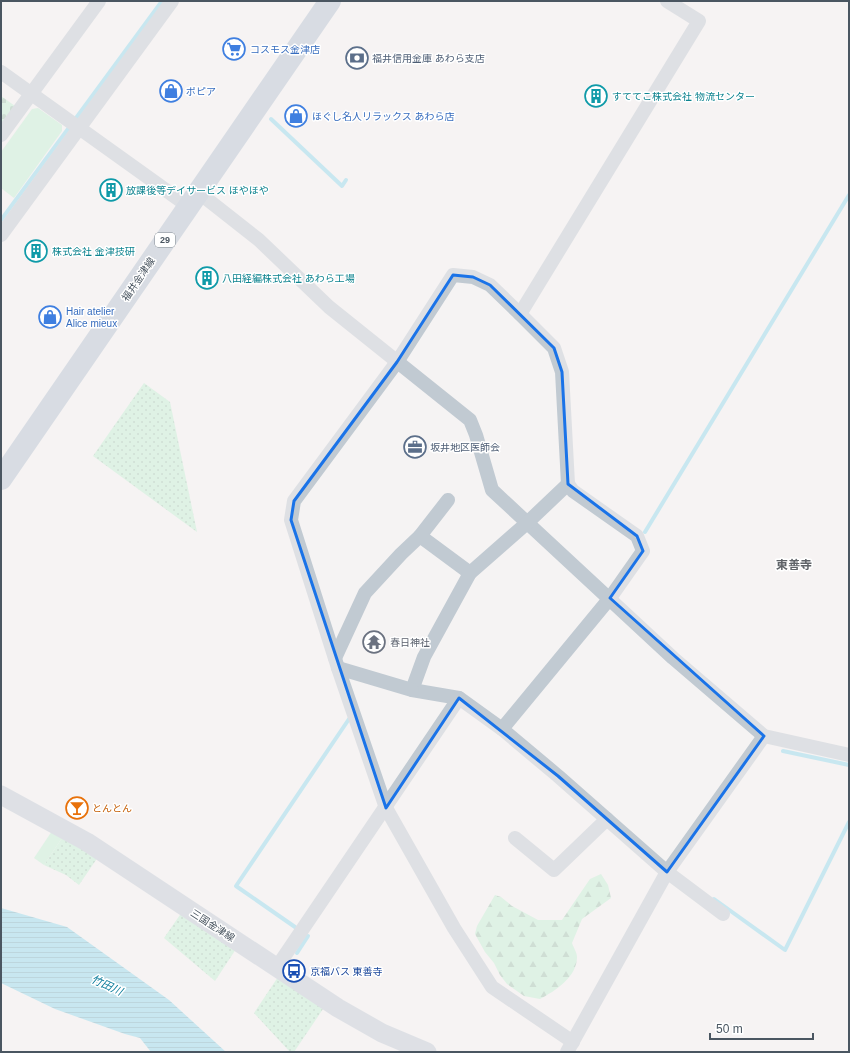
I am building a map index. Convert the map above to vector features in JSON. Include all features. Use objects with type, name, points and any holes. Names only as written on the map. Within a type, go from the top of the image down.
[{"type":"main road","name":"福井金津線","points":[[1,478],[330,1]]},
{"type":"main road","name":"三国金津線","points":[[1,795],[87,842],[338,1008],[382,1033],[427,1052]]},
{"type":"street","points":[[1,136],[98,1]]},
{"type":"street","points":[[1,235],[80,129],[172,1]]},
{"type":"street","points":[[520,314],[699,21],[667,1]]},
{"type":"street","points":[[1,72],[80,129],[259,240],[329,307],[470,420],[476,435],[492,490],[673,658],[764,736],[849,755]]},
{"type":"street","points":[[502,729],[610,598],[644,551],[637,536],[573,491],[568,484],[562,372],[554,348],[490,285],[473,277],[453,275],[397,362],[294,501],[291,520],[386,808],[454,928],[492,987],[570,1047],[667,872],[764,736]]},
{"type":"street","points":[[412,690],[424,657],[470,573],[527,523],[568,484]]},
{"type":"street","points":[[337,663],[365,593],[420,536],[448,500]]},
{"type":"street","points":[[420,536],[470,573]]},
{"type":"street","points":[[337,663],[412,690],[459,698],[502,729],[565,782],[667,872],[723,914]]},
{"type":"street","points":[[277,967],[459,698]]},
{"type":"street","points":[[515,838],[554,870],[607,819]]},
{"type":"highlighted area","points":[[453,275],[473,277],[490,285],[554,348],[562,372],[568,484],[637,536],[643,551],[610,598],[764,736],[667,872],[558,776],[459,698],[386,808],[291,520],[294,501],[397,362]]},
{"type":"green space","points":[[1,96],[15,106],[1,126]]},
{"type":"green space","points":[[38,108],[62,125],[62,131],[14,198],[1,188],[1,152],[32,109]]},
{"type":"green space","points":[[144,383],[170,402],[197,532],[93,456]]},
{"type":"green space","points":[[54,828],[64,835],[44,865],[34,858]]},
{"type":"green space","points":[[64,835],[98,857],[79,885],[66,875],[44,865]]},
{"type":"green space","points":[[601,874],[608,885],[611,898],[582,919],[572,943],[577,957],[576,964],[569,977],[552,992],[540,999],[524,996],[507,984],[485,952],[475,934],[477,926],[495,895],[501,897],[512,906],[538,920],[562,920],[590,879]]},
{"type":"green space","points":[[182,912],[236,949],[215,981],[164,938]]},
{"type":"green space","points":[[278,977],[323,1009],[294,1052],[290,1052],[254,1013]]},
{"type":"water","name":"竹田川","points":[[1,908],[67,927],[169,1000],[226,1052],[151,1052],[140,1038],[55,1009],[1,983]]},
{"type":"waterway","points":[[1,220],[162,1]]},
{"type":"waterway","points":[[271,119],[342,186],[346,180]]},
{"type":"waterway","points":[[645,532],[849,195]]},
{"type":"waterway","points":[[295,927],[236,886],[349,719]]},
{"type":"waterway","points":[[783,751],[849,765]]},
{"type":"waterway","points":[[714,899],[785,950],[849,822]]},
{"type":"waterway","points":[[297,953],[308,936]]},
{"type":"place","name":"コスモス金津店","points":[[234,49]]},
{"type":"place","name":"福井信用金庫 あわら支店","points":[[357,58]]},
{"type":"place","name":"ポピア","points":[[171,91]]},
{"type":"place","name":"すててこ株式会社 物流センター","points":[[596,96]]},
{"type":"place","name":"ほぐし名人リラックス あわら店","points":[[296,116]]},
{"type":"place","name":"放課後等デイサービス ほやほや","points":[[111,190]]},
{"type":"place","name":"株式会社 金津技研","points":[[36,251]]},
{"type":"place","name":"八田経編株式会社 あわら工場","points":[[207,278]]},
{"type":"place","name":"Hair atelier Alice mieux","points":[[50,317]]},
{"type":"place","name":"坂井地区医師会","points":[[415,447]]},
{"type":"place","name":"春日神社","points":[[374,642]]},
{"type":"place","name":"とんとん","points":[[77,808]]},
{"type":"place","name":"京福バス 東善寺","points":[[294,971]]},
{"type":"district","name":"東善寺","points":[[794,565]]}]
